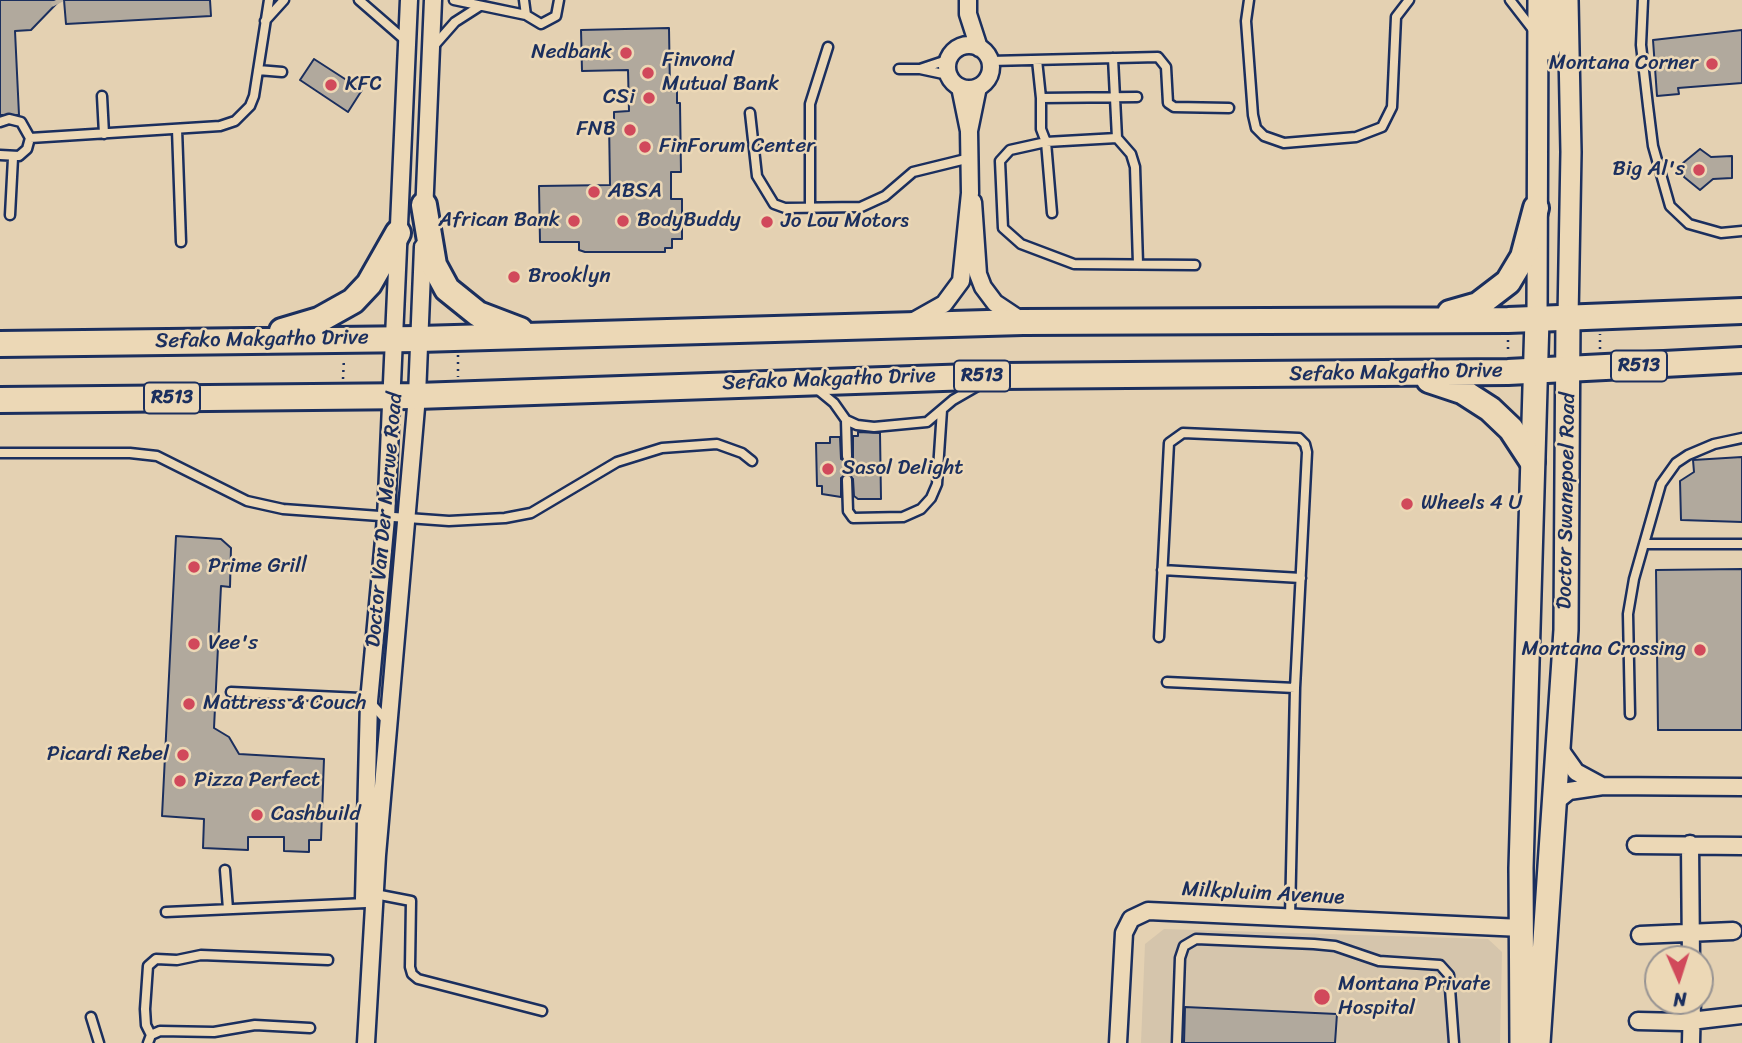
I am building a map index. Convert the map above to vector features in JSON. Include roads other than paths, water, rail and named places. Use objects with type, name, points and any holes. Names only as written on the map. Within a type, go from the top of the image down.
[{"type":"main road","points":[[424,205],[434,265],[447,289],[466,307],[491,321],[541,336]]},
{"type":"main road","points":[[1398,321],[1461,311],[1497,293],[1520,263],[1536,208]]},
{"type":"main road","points":[[244,340],[311,323],[344,308],[366,288],[398,233]]},
{"type":"main road","name":"Sefako Makgatho Drive","points":[[0,344],[419,339],[1023,322],[1508,320],[1742,311]]},
{"type":"main road","name":"Doctor Swanepoel Road","points":[[1538,1043],[1564,668],[1568,318]]},
{"type":"main road","name":"Doctor Swanepoel Road","points":[[1522,1043],[1521,868],[1537,319]]},
{"type":"main road","name":"Sefako Makgatho Drive","points":[[0,400],[417,396],[1001,376],[1508,372],[1742,360]]},
{"type":"main road","points":[[1391,374],[1439,382],[1468,394],[1507,425],[1532,461]]},
{"type":"main road","points":[[1522,928],[1533,925],[1535,918],[1555,701],[1564,668]]},
{"type":"street","name":"Doctor Van Der Merwe Road","points":[[366,1043],[371,900],[369,701],[386,518],[409,0]]},
{"type":"street","name":"Doctor Van Der Merwe Road","points":[[357,1043],[391,725],[405,520],[417,396],[433,0]]},
{"type":"street","name":"Doctor Swanepoel Road","points":[[1537,319],[1538,0]]},
{"type":"street","points":[[1538,131],[1550,46],[1552,0]]},
{"type":"street","name":"Doctor Swanepoel Road","points":[[1568,0],[1571,152],[1568,318]]},
{"type":"street","points":[[968,7],[979,48],[990,61],[990,73],[978,87],[969,131]]},
{"type":"street","points":[[907,325],[944,304],[959,286],[970,193],[970,158],[969,131],[960,87],[951,61],[968,7]]},
{"type":"street","points":[[951,61],[968,45],[979,48]]},
{"type":"street","points":[[960,87],[978,87]]},
{"type":"street","points":[[970,193],[975,211],[978,274],[983,287],[995,303],[1023,322]]},
{"type":"street","points":[[1559,748],[1576,772],[1603,786]]},
{"type":"street","points":[[1554,803],[1569,791],[1603,786],[1742,787]]},
{"type":"street","points":[[1690,844],[1691,945]]},
{"type":"street","points":[[1636,845],[1742,846]]},
{"type":"street","name":"Milkpluim Avenue","points":[[1118,1043],[1124,933],[1138,914],[1162,911],[1522,928]]},
{"type":"street","points":[[1640,935],[1733,931]]},
{"type":"street","points":[[1691,1043],[1692,1015]]},
{"type":"street","points":[[1637,1021],[1692,1020],[1742,1015]]},
{"type":"lane","points":[[30,138],[220,126],[243,115],[254,96],[263,23],[269,0]]},
{"type":"lane","points":[[263,23],[284,0]]},
{"type":"lane","points":[[359,0],[407,42]]},
{"type":"lane","points":[[454,0],[526,15],[535,23],[547,23],[559,11],[559,0]]},
{"type":"lane","points":[[524,0],[526,15]]},
{"type":"lane","points":[[1249,0],[1246,22],[1256,128],[1264,136],[1284,143],[1356,137],[1382,127],[1392,107],[1396,17],[1409,0]]},
{"type":"lane","points":[[1510,0],[1538,36]]},
{"type":"lane","points":[[1643,0],[1640,46],[1653,146],[1670,206],[1689,224],[1721,233],[1742,231]]},
{"type":"lane","points":[[431,49],[455,22],[481,6]]},
{"type":"lane","points":[[810,208],[810,104],[828,47]]},
{"type":"lane","points":[[990,61],[1158,57],[1163,61],[1168,103],[1174,107],[1229,108]]},
{"type":"lane","points":[[1113,58],[1117,138],[1131,154],[1135,167],[1138,264]]},
{"type":"lane","points":[[1037,60],[1041,130],[1046,142],[1052,213]]},
{"type":"lane","points":[[900,69],[920,69],[951,61]]},
{"type":"lane","points":[[920,69],[951,61]]},
{"type":"lane","points":[[258,70],[282,72]]},
{"type":"lane","points":[[102,96],[104,134]]},
{"type":"lane","points":[[1041,98],[1137,97]]},
{"type":"lane","points":[[750,113],[757,176],[774,204],[785,208],[861,207],[874,203],[913,172],[970,158]]},
{"type":"lane","points":[[0,122],[9,119],[21,122],[30,138]]},
{"type":"lane","points":[[177,129],[181,242]]},
{"type":"lane","points":[[0,155],[13,158],[23,153],[30,138]]},
{"type":"lane","points":[[1117,138],[1046,142],[1003,155],[1000,161],[1003,228],[1021,244],[1074,264],[1195,265]]},
{"type":"lane","points":[[10,215],[13,158]]},
{"type":"lane","points":[[803,381],[829,398],[846,420],[868,427],[916,425],[931,419],[967,391],[1001,376]]},
{"type":"lane","points":[[847,480],[848,511],[853,517],[903,517],[920,509],[931,498],[937,484],[942,410]]},
{"type":"lane","points":[[846,420],[847,456]]},
{"type":"lane","points":[[1159,638],[1168,443],[1183,433],[1298,438],[1305,444],[1307,452],[1295,688],[1290,916]]},
{"type":"lane","points":[[1630,714],[1628,614],[1661,484],[1676,463],[1714,444],[1742,438]]},
{"type":"lane","points":[[0,453],[130,453],[157,456],[247,501],[283,509],[405,520],[505,518],[531,513],[617,462],[662,448],[717,444],[742,453],[752,461]]},
{"type":"lane","points":[[1644,544],[1742,544]]},
{"type":"lane","points":[[1162,570],[1301,578]]},
{"type":"lane","points":[[1167,681],[1295,688]]},
{"type":"lane","points":[[231,692],[353,697],[369,701],[391,725]]},
{"type":"lane","points":[[225,870],[228,909]]},
{"type":"lane","points":[[166,912],[371,900],[411,901],[412,974],[418,979],[542,1011]]},
{"type":"lane","points":[[1177,1043],[1180,958],[1184,946],[1196,939],[1335,946],[1379,961],[1440,965],[1450,975],[1454,1043]]},
{"type":"lane","points":[[310,1028],[255,1025],[214,1032],[160,1031],[150,1039],[145,1009],[148,965],[156,959],[177,960],[201,955],[328,960]]},
{"type":"lane","points":[[91,1017],[99,1043]]},
{"type":"tunnel","points":[[56,0],[58,4]]},
{"type":"place","name":"Nedbank","points":[[626,53]]},
{"type":"place","name":"Montana Corner","points":[[1712,64]]},
{"type":"place","name":"Finvond Mutual Bank","points":[[648,73]]},
{"type":"place","name":"KFC","points":[[331,85]]},
{"type":"place","name":"CSi","points":[[649,98]]},
{"type":"place","name":"FNB","points":[[630,130]]},
{"type":"place","name":"FinForum Center","points":[[645,147]]},
{"type":"place","name":"Big Al's","points":[[1699,170]]},
{"type":"place","name":"ABSA","points":[[594,192]]},
{"type":"place","name":"African Bank","points":[[574,221]]},
{"type":"place","name":"BodyBuddy","points":[[623,221]]},
{"type":"place","name":"Jo Lou Motors","points":[[767,222]]},
{"type":"place","name":"Brooklyn","points":[[514,277]]},
{"type":"place","name":"Sasol Delight","points":[[828,469]]},
{"type":"place","name":"Wheels 4 U","points":[[1407,504]]},
{"type":"place","name":"Prime Grill","points":[[194,567]]},
{"type":"place","name":"Vee's","points":[[194,644]]},
{"type":"place","name":"Montana Crossing","points":[[1700,650]]},
{"type":"place","name":"Mattress & Couch","points":[[189,704]]},
{"type":"place","name":"Picardi Rebel","points":[[183,755]]},
{"type":"place","name":"Pizza Perfect","points":[[180,781]]},
{"type":"place","name":"Cashbuild","points":[[257,815]]},
{"type":"place","name":"Montana Private Hospital","points":[[1322,997]]}]
